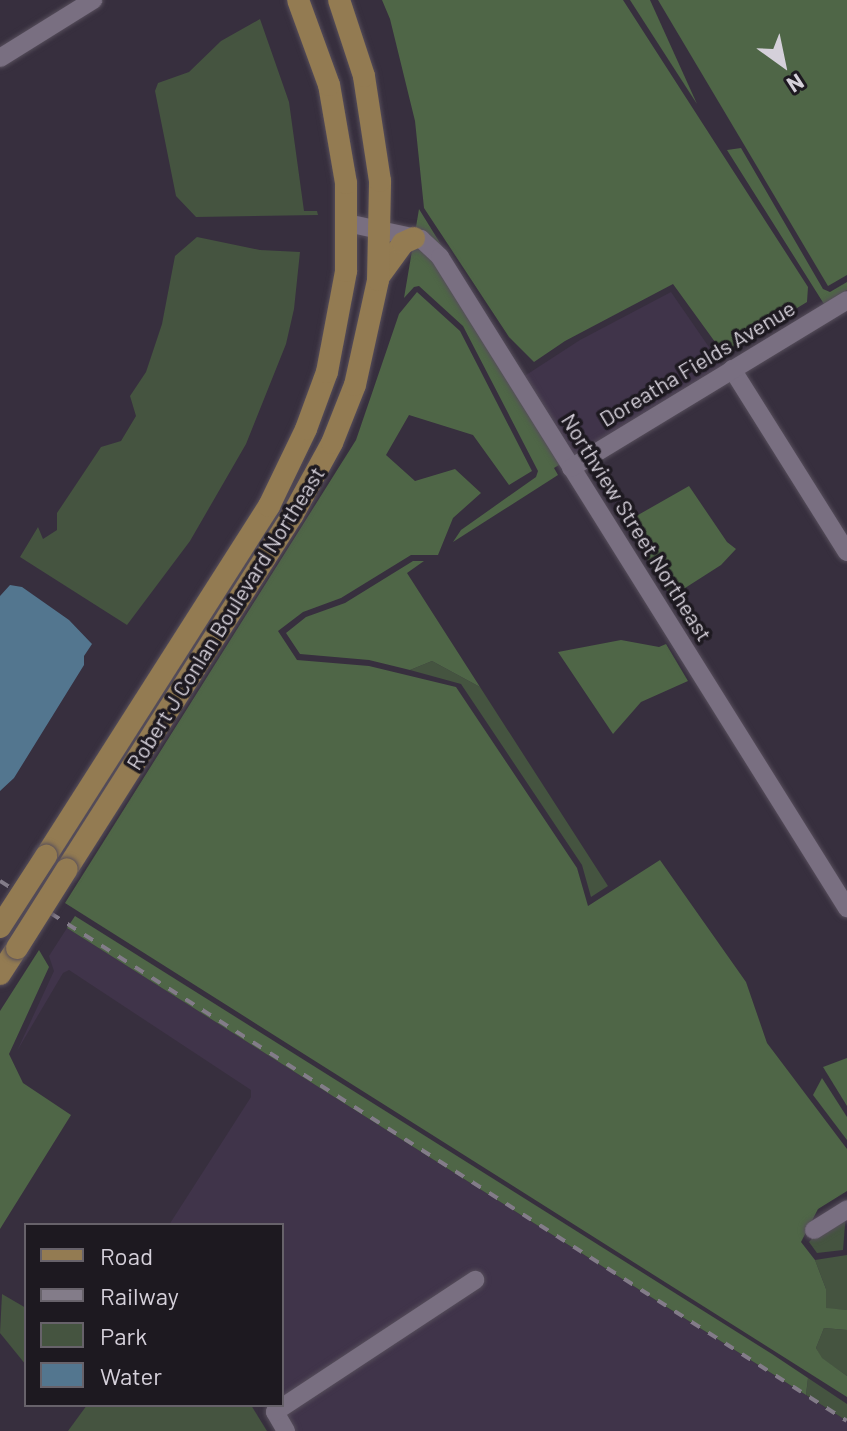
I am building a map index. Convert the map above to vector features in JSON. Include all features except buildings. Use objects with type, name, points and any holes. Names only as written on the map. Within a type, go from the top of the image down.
[{"type":"main road","name":"Robert J Conlan Boulevard Northeast","points":[[0,927],[269,506],[290,466],[330,359],[346,271],[347,223],[340,138],[329,85],[298,0]]},
{"type":"main road","name":"Robert J Conlan Boulevard Northeast","points":[[0,974],[312,481],[355,385],[378,280],[381,229],[374,122],[364,76],[339,0]]},
{"type":"main road","points":[[378,280],[391,256],[403,243],[414,238]]},
{"type":"street","points":[[0,58],[93,0]]},
{"type":"street","name":"Northview Street Northeast","points":[[347,223],[421,239],[440,257],[847,908]]},
{"type":"street","name":"Doreatha Fields Avenue","points":[[571,468],[847,300]]},
{"type":"street","points":[[732,369],[847,552]]},
{"type":"street","points":[[814,1230],[847,1209]]},
{"type":"street","points":[[284,1406],[475,1280]]},
{"type":"street","points":[[283,1407],[275,1412],[286,1431]]},
{"type":"shaded area","points":[[671,292],[722,366],[572,457],[523,377],[580,340]]},
{"type":"shaded area","points":[[67,928],[847,1421],[847,1431],[294,1431],[283,1407],[284,1223],[170,1223],[251,1097],[251,1090],[69,970],[63,973],[17,1051],[54,971],[49,956]]},
{"type":"green space","points":[[382,0],[623,0],[808,287],[807,302],[723,353],[673,284],[565,341],[534,362],[509,337],[424,208],[415,121],[390,19]]},
{"type":"green space","points":[[630,0],[650,0],[697,104]]},
{"type":"green space","points":[[658,0],[847,0],[847,275],[828,286]]},
{"type":"green space","points":[[260,19],[289,102],[304,211],[317,211],[318,215],[196,217],[176,196],[155,91],[158,83],[189,72],[221,41]]},
{"type":"green space","points":[[741,148],[823,289],[830,292],[847,282],[847,290],[824,304],[727,150]]},
{"type":"green space","points":[[419,209],[572,457],[554,468],[558,475],[453,542],[461,530],[536,477],[538,471],[463,326],[419,286],[404,298]]},
{"type":"green space","points":[[197,237],[260,250],[300,252],[294,309],[286,344],[246,444],[190,541],[127,625],[20,557],[38,527],[43,539],[57,530],[57,513],[101,447],[121,441],[136,416],[130,396],[146,372],[162,324],[175,256]]},
{"type":"green space","points":[[417,292],[460,331],[532,471],[509,485],[473,435],[409,415],[386,455],[415,481],[455,469],[481,493],[453,518],[438,555],[411,555],[341,598],[303,612],[278,631],[297,660],[369,666],[456,687],[577,868],[588,906],[660,860],[746,982],[767,1043],[847,1149],[847,1191],[818,1209],[801,1242],[815,1260],[826,1289],[826,1308],[847,1310],[847,1330],[824,1328],[816,1348],[822,1358],[847,1376],[847,1397],[65,903],[356,440],[399,314]]},
{"type":"green space","points":[[689,486],[727,542],[736,549],[721,565],[671,597],[624,523]]},
{"type":"green space","points":[[413,561],[424,561],[407,573],[480,687],[432,661],[410,670],[369,660],[300,654],[286,633],[306,617],[345,603]]},
{"type":"green space","points":[[621,640],[659,647],[666,644],[688,681],[641,702],[613,734],[558,652]]},
{"type":"green space","points":[[432,661],[480,687],[608,886],[591,897],[582,865],[461,684],[410,670]]},
{"type":"green space","points":[[75,916],[772,1354],[808,1378],[806,1395],[67,928]]},
{"type":"green space","points":[[39,950],[49,967],[9,1054],[23,1083],[71,1115],[0,1229],[0,1011]]},
{"type":"green space","points":[[847,1058],[847,1106],[823,1067]]},
{"type":"green space","points":[[822,1078],[847,1117],[847,1140],[813,1095]]},
{"type":"green space","points":[[847,1199],[843,1250],[817,1253],[809,1242]]},
{"type":"green space","points":[[847,1255],[847,1310],[825,1309],[826,1289],[815,1260]]},
{"type":"green space","points":[[2,1294],[24,1307],[24,1363],[0,1333]]},
{"type":"green space","points":[[824,1328],[847,1330],[847,1376],[821,1358],[816,1348]]},
{"type":"green space","points":[[808,1378],[847,1404],[847,1421],[806,1395]]},
{"type":"green space","points":[[86,1407],[252,1407],[267,1431],[68,1431]]},
{"type":"water","points":[[10,585],[22,587],[69,620],[92,644],[84,656],[84,665],[14,778],[0,791],[0,596]]},
{"type":"railway","points":[[0,881],[847,1421]]}]
